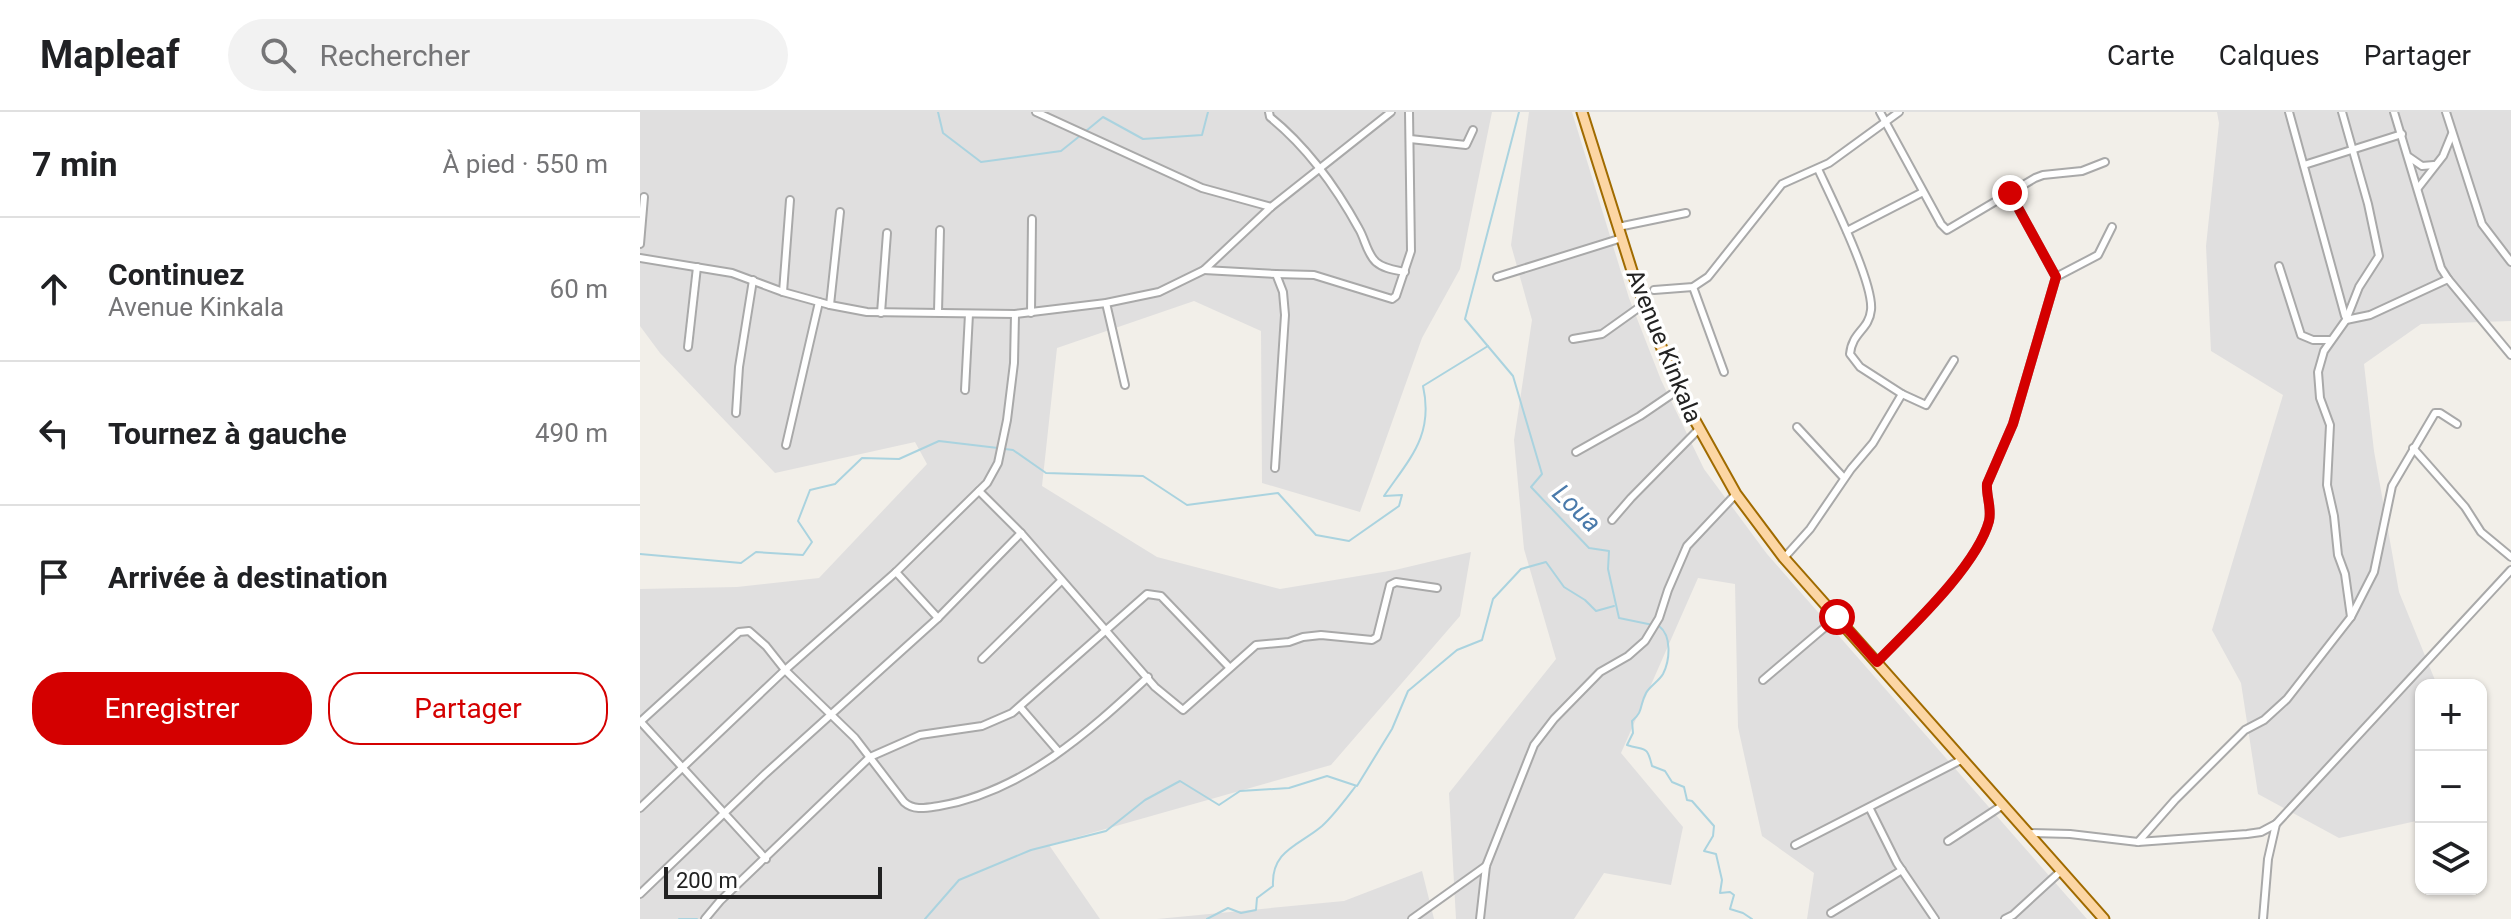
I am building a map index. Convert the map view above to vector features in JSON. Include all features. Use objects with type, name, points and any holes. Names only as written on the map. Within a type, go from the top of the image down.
[{"type":"main road","name":"Avenue Kinkala","points":[[1582,112],[1644,304],[1678,390],[1736,494],[1784,558],[2104,919]]},
{"type":"street","points":[[1036,112],[1202,188],[1271,207]]},
{"type":"street","points":[[1269,112],[1270,117],[1296,139],[1319,168],[1360,229],[1371,255],[1378,263],[1405,272]]},
{"type":"street","points":[[640,258],[732,273],[830,305],[881,313],[1015,314],[1106,303],[1159,292],[1204,270],[1271,207],[1391,112]]},
{"type":"street","points":[[1204,270],[1314,275],[1392,299],[1396,296],[1411,251],[1409,112]]},
{"type":"street","points":[[1880,112],[1947,230],[2043,175],[2082,171],[2105,162]]},
{"type":"street","points":[[1654,290],[1693,287],[1715,271],[1727,251],[1782,184],[1818,169],[1899,112]]},
{"type":"street","points":[[2289,112],[2346,320]]},
{"type":"street","points":[[2342,112],[2379,256],[2359,287],[2346,320],[2331,340],[2318,372],[2318,385],[2330,425],[2327,485],[2351,617]]},
{"type":"street","points":[[2394,112],[2441,268],[2511,355]]},
{"type":"street","points":[[2446,112],[2482,224],[2510,256]]},
{"type":"street","points":[[1410,139],[1466,145],[1473,130]]},
{"type":"street","points":[[2418,188],[2443,156],[2452,133]]},
{"type":"street","points":[[2304,165],[2402,134]]},
{"type":"street","points":[[2409,157],[2422,166],[2434,165]]},
{"type":"street","points":[[1818,169],[1847,231],[1871,300],[1871,313],[1851,342],[1850,354],[1860,367],[1902,394],[1926,405],[1954,360]]},
{"type":"street","points":[[1847,231],[1923,192]]},
{"type":"street","points":[[1877,662],[1947,589],[1989,522],[1987,484],[2013,424],[2056,277],[2010,193]]},
{"type":"street","points":[[640,244],[644,197]]},
{"type":"street","points":[[783,292],[790,200]]},
{"type":"street","points":[[830,305],[840,212]]},
{"type":"street","points":[[1618,227],[1686,213]]},
{"type":"street","points":[[1031,313],[1032,219]]},
{"type":"street","points":[[2056,277],[2098,255],[2112,227]]},
{"type":"street","points":[[938,312],[940,230]]},
{"type":"street","points":[[881,313],[887,233]]},
{"type":"street","points":[[1497,277],[1622,238]]},
{"type":"street","points":[[2279,266],[2301,335],[2313,340],[2331,340]]},
{"type":"street","points":[[688,347],[697,267]]},
{"type":"street","points":[[1275,468],[1285,315],[1283,292],[1276,274]]},
{"type":"street","points":[[2346,320],[2370,315],[2448,279]]},
{"type":"street","points":[[736,413],[739,367],[753,280]]},
{"type":"street","points":[[1693,287],[1724,372]]},
{"type":"street","points":[[786,445],[819,302]]},
{"type":"street","points":[[1106,303],[1125,385]]},
{"type":"street","points":[[1573,339],[1602,334],[1644,304]]},
{"type":"street","points":[[965,390],[969,314]]},
{"type":"street","points":[[640,808],[785,670],[896,572],[993,475],[1007,420],[1014,363],[1015,314]]},
{"type":"street","points":[[1576,452],[1640,416],[1678,390]]},
{"type":"street","points":[[1784,558],[1810,529],[1844,478],[1873,443],[1902,394]]},
{"type":"street","points":[[2138,842],[2245,730],[2264,720],[2287,699],[2351,617],[2374,572],[2392,486],[2435,413],[2457,424]]},
{"type":"street","points":[[1797,427],[1844,478]]},
{"type":"street","points":[[1612,520],[1698,430]]},
{"type":"street","points":[[2413,448],[2465,507],[2481,532],[2511,557]]},
{"type":"street","points":[[979,491],[1021,533],[1163,696],[1183,710],[1256,645],[1321,635],[1375,639],[1390,585],[1396,582],[1437,588]]},
{"type":"street","points":[[1480,919],[1486,866],[1527,758],[1542,734],[1600,672],[1628,656],[1653,629],[1687,546],[1736,494]]},
{"type":"street","points":[[640,894],[829,715],[938,618],[1021,533]]},
{"type":"street","points":[[2027,833],[2070,834],[2138,842],[2247,834],[2261,832],[2276,824],[2511,570]]},
{"type":"street","points":[[896,572],[938,618]]},
{"type":"street","points":[[982,659],[1061,581]]},
{"type":"street","points":[[705,919],[870,757],[920,735],[999,721],[1020,707],[1143,596],[1156,594],[1229,667]]},
{"type":"street","points":[[1763,680],[1837,617]]},
{"type":"street","points":[[766,859],[640,721],[739,632],[749,631],[752,634],[870,757],[908,806],[922,808],[947,804],[1006,786],[1098,723],[1148,677]]},
{"type":"street","points":[[1020,707],[1058,751]]},
{"type":"street","points":[[1795,845],[1964,759]]},
{"type":"street","points":[[1948,841],[2003,805]]},
{"type":"street","points":[[1870,809],[1902,870],[1935,919]]},
{"type":"street","points":[[2263,919],[2268,859],[2276,824]]},
{"type":"street","points":[[1412,919],[1486,866]]},
{"type":"street","points":[[1831,913],[1902,870]]},
{"type":"street","points":[[2005,919],[2015,917],[2062,870]]},
{"type":"shaded area","points":[[640,112],[1492,112],[1460,269],[1422,338],[1360,512],[1262,483],[1261,331],[1194,301],[1057,348],[1042,486],[1157,557],[1280,589],[1395,570],[1471,552],[1460,616],[1331,765],[1049,845],[1100,919],[640,919],[640,589],[737,587],[819,578],[927,464],[915,442],[775,473],[660,353],[640,326]]},
{"type":"shaded area","points":[[1529,112],[1572,112],[1629,298],[1661,380],[1704,469],[1767,554],[2087,919],[1807,919],[1814,873],[1762,836],[1738,727],[1735,584],[1698,578],[1621,753],[1683,827],[1671,885],[1604,873],[1574,919],[1456,919],[1449,793],[1556,659],[1524,549],[1514,440],[1532,320],[1511,245]]},
{"type":"shaded area","points":[[2217,112],[2511,112],[2511,321],[2421,324],[2364,364],[2374,451],[2399,592],[2435,679],[2415,679],[2415,821],[2339,838],[2258,794],[2241,683],[2212,630],[2283,395],[2211,351],[2206,246],[2219,123]]},
{"type":"shaded area","points":[[1422,871],[1434,919],[1157,919],[1344,901]]},
{"type":"waterway","points":[[938,112],[943,133],[981,162],[1061,151],[1081,135]]},
{"type":"waterway","points":[[1086,131],[1103,117],[1143,139],[1202,135],[1208,112]]},
{"type":"waterway","name":"Loua","points":[[1519,112],[1465,319],[1513,376],[1542,474],[1531,487],[1589,548],[1609,551],[1608,569],[1619,618],[1653,625]]},
{"type":"waterway","points":[[1005,449],[1013,450],[1046,473],[1143,476],[1187,505],[1278,493],[1316,535],[1349,541],[1399,506],[1402,495],[1384,496],[1411,457],[1422,432],[1426,403],[1423,386],[1488,346]]},
{"type":"waterway","points":[[640,554],[741,563],[756,552],[803,555],[812,542],[798,521],[810,490],[835,484],[862,458],[899,459],[939,441],[998,448]]},
{"type":"waterway","points":[[925,919],[959,880],[1031,850],[1106,831],[1145,800],[1180,781],[1219,805],[1240,791],[1289,788],[1327,776],[1357,786],[1392,729],[1408,691],[1457,650],[1482,640],[1493,599],[1521,569],[1546,562],[1564,587],[1596,611],[1614,606]]},
{"type":"waterway","name":"Loua","points":[[1659,626],[1668,642],[1667,662],[1663,674],[1646,693],[1640,711],[1632,721],[1633,733],[1627,745],[1647,752],[1652,766],[1665,771],[1672,782],[1684,787],[1687,800],[1692,801],[1714,826],[1713,836],[1704,851],[1716,854],[1722,880],[1720,893],[1730,892],[1734,895],[1730,909],[1752,919]]},
{"type":"waterway","points":[[1207,919],[1228,908],[1241,913],[1256,910],[1257,898],[1273,886],[1274,874],[1282,856],[1322,826],[1355,787]]},
{"type":"waterway","points":[[679,919],[697,919]]},
{"type":"route","points":[[1837,617],[1877,662],[1947,589],[1989,522],[1987,484],[2013,424],[2056,277],[2010,193]]}]
